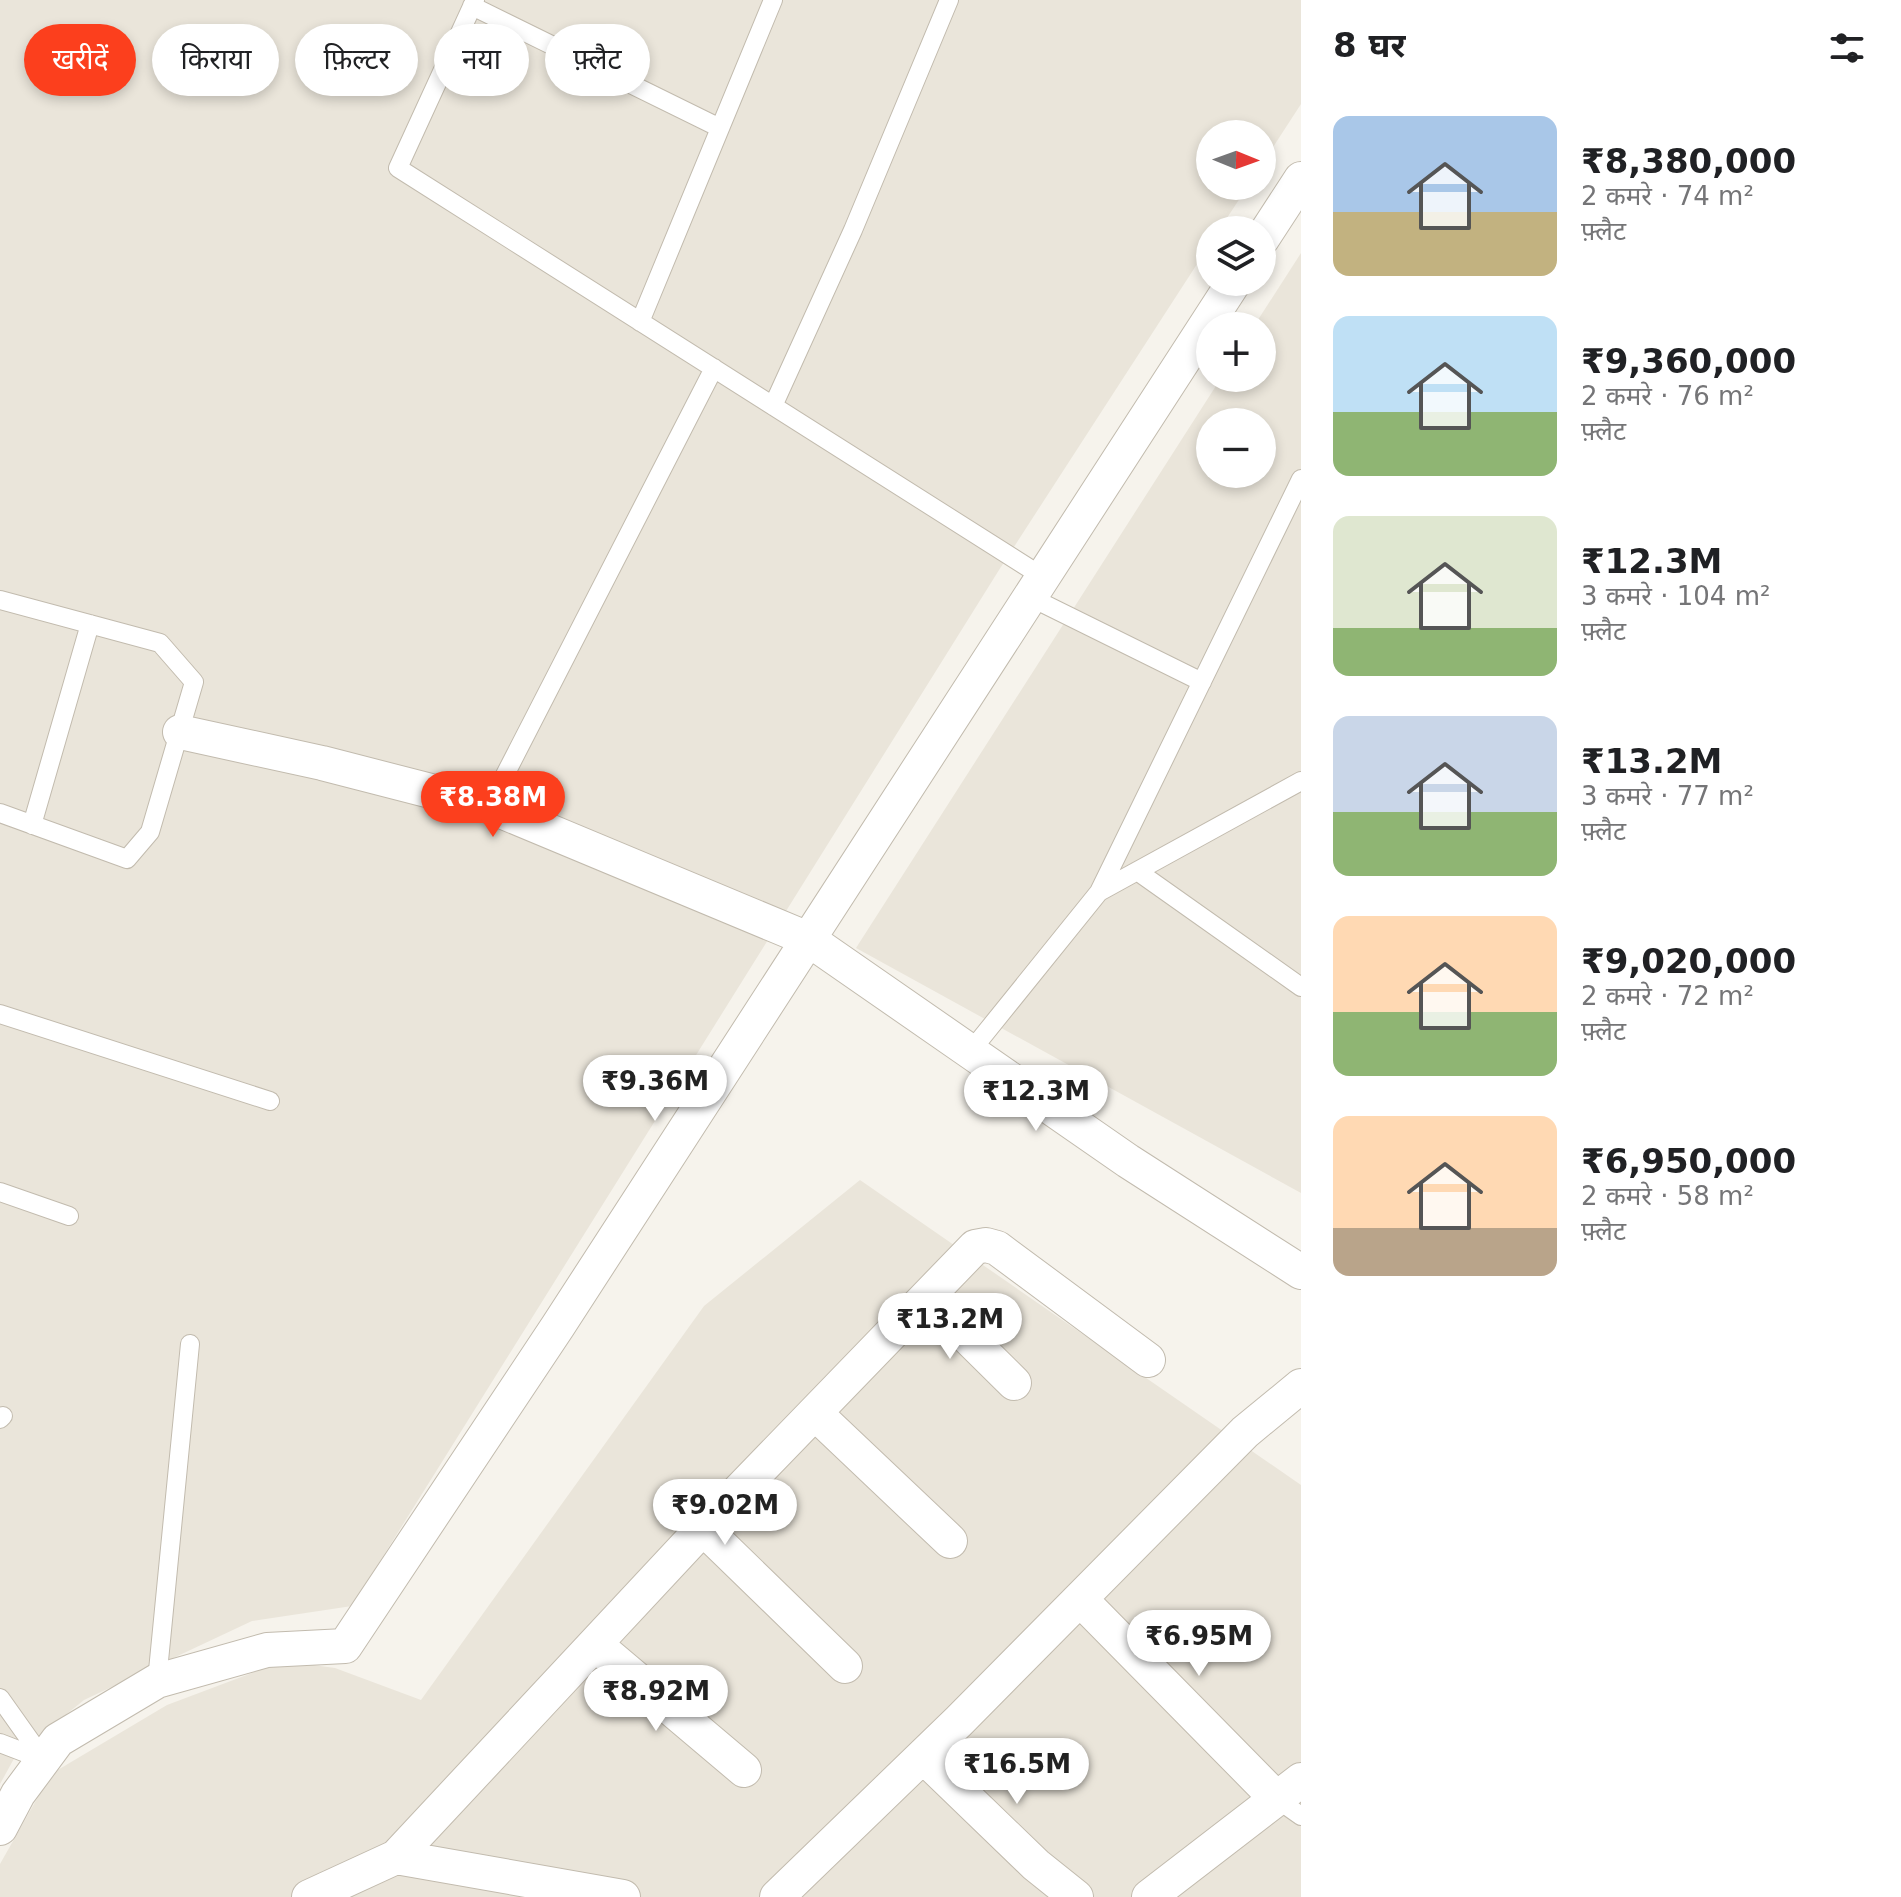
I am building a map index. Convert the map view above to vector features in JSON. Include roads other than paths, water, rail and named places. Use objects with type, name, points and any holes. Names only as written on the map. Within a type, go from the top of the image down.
[{"type":"street","points":[[1276,217],[1301,179]]},
{"type":"street","points":[[0,1828],[18,1794],[58,1740],[157,1681],[267,1650],[345,1646],[558,1326],[1225,296]]},
{"type":"street","points":[[180,732],[322,763],[489,806],[808,939],[1128,1161],[1301,1272]]},
{"type":"street","points":[[309,1897],[396,1857],[703,1528],[975,1247],[986,1245],[997,1248],[1148,1360]]},
{"type":"street","points":[[927,1297],[1014,1383]]},
{"type":"street","points":[[777,1897],[923,1756],[1245,1432],[1301,1386]]},
{"type":"street","points":[[816,1414],[950,1541]]},
{"type":"street","points":[[703,1528],[845,1666]]},
{"type":"street","points":[[1080,1599],[1293,1798],[1149,1897]]},
{"type":"street","points":[[596,1645],[744,1770]]},
{"type":"street","points":[[923,1756],[1036,1865],[1076,1897]]},
{"type":"street","points":[[396,1857],[623,1897]]},
{"type":"lane","points":[[640,322],[773,0]]},
{"type":"lane","points":[[773,406],[853,230],[949,0]]},
{"type":"lane","points":[[720,128],[473,3],[398,168],[773,406],[1037,587],[1202,682]]},
{"type":"lane","points":[[489,806],[714,368]]},
{"type":"lane","points":[[970,1052],[1099,892],[1301,479]]},
{"type":"lane","points":[[0,600],[160,643],[194,682],[150,832],[127,859],[0,813]]},
{"type":"lane","points":[[32,825],[90,624]]},
{"type":"lane","points":[[1099,892],[1301,781]]},
{"type":"lane","points":[[1137,871],[1301,987]]},
{"type":"lane","points":[[0,1014],[270,1101]]},
{"type":"lane","points":[[0,1192],[69,1216]]},
{"type":"lane","points":[[157,1681],[190,1344]]},
{"type":"lane","points":[[0,1698],[44,1760]]},
{"type":"lane","points":[[0,1743],[44,1760]]}]
